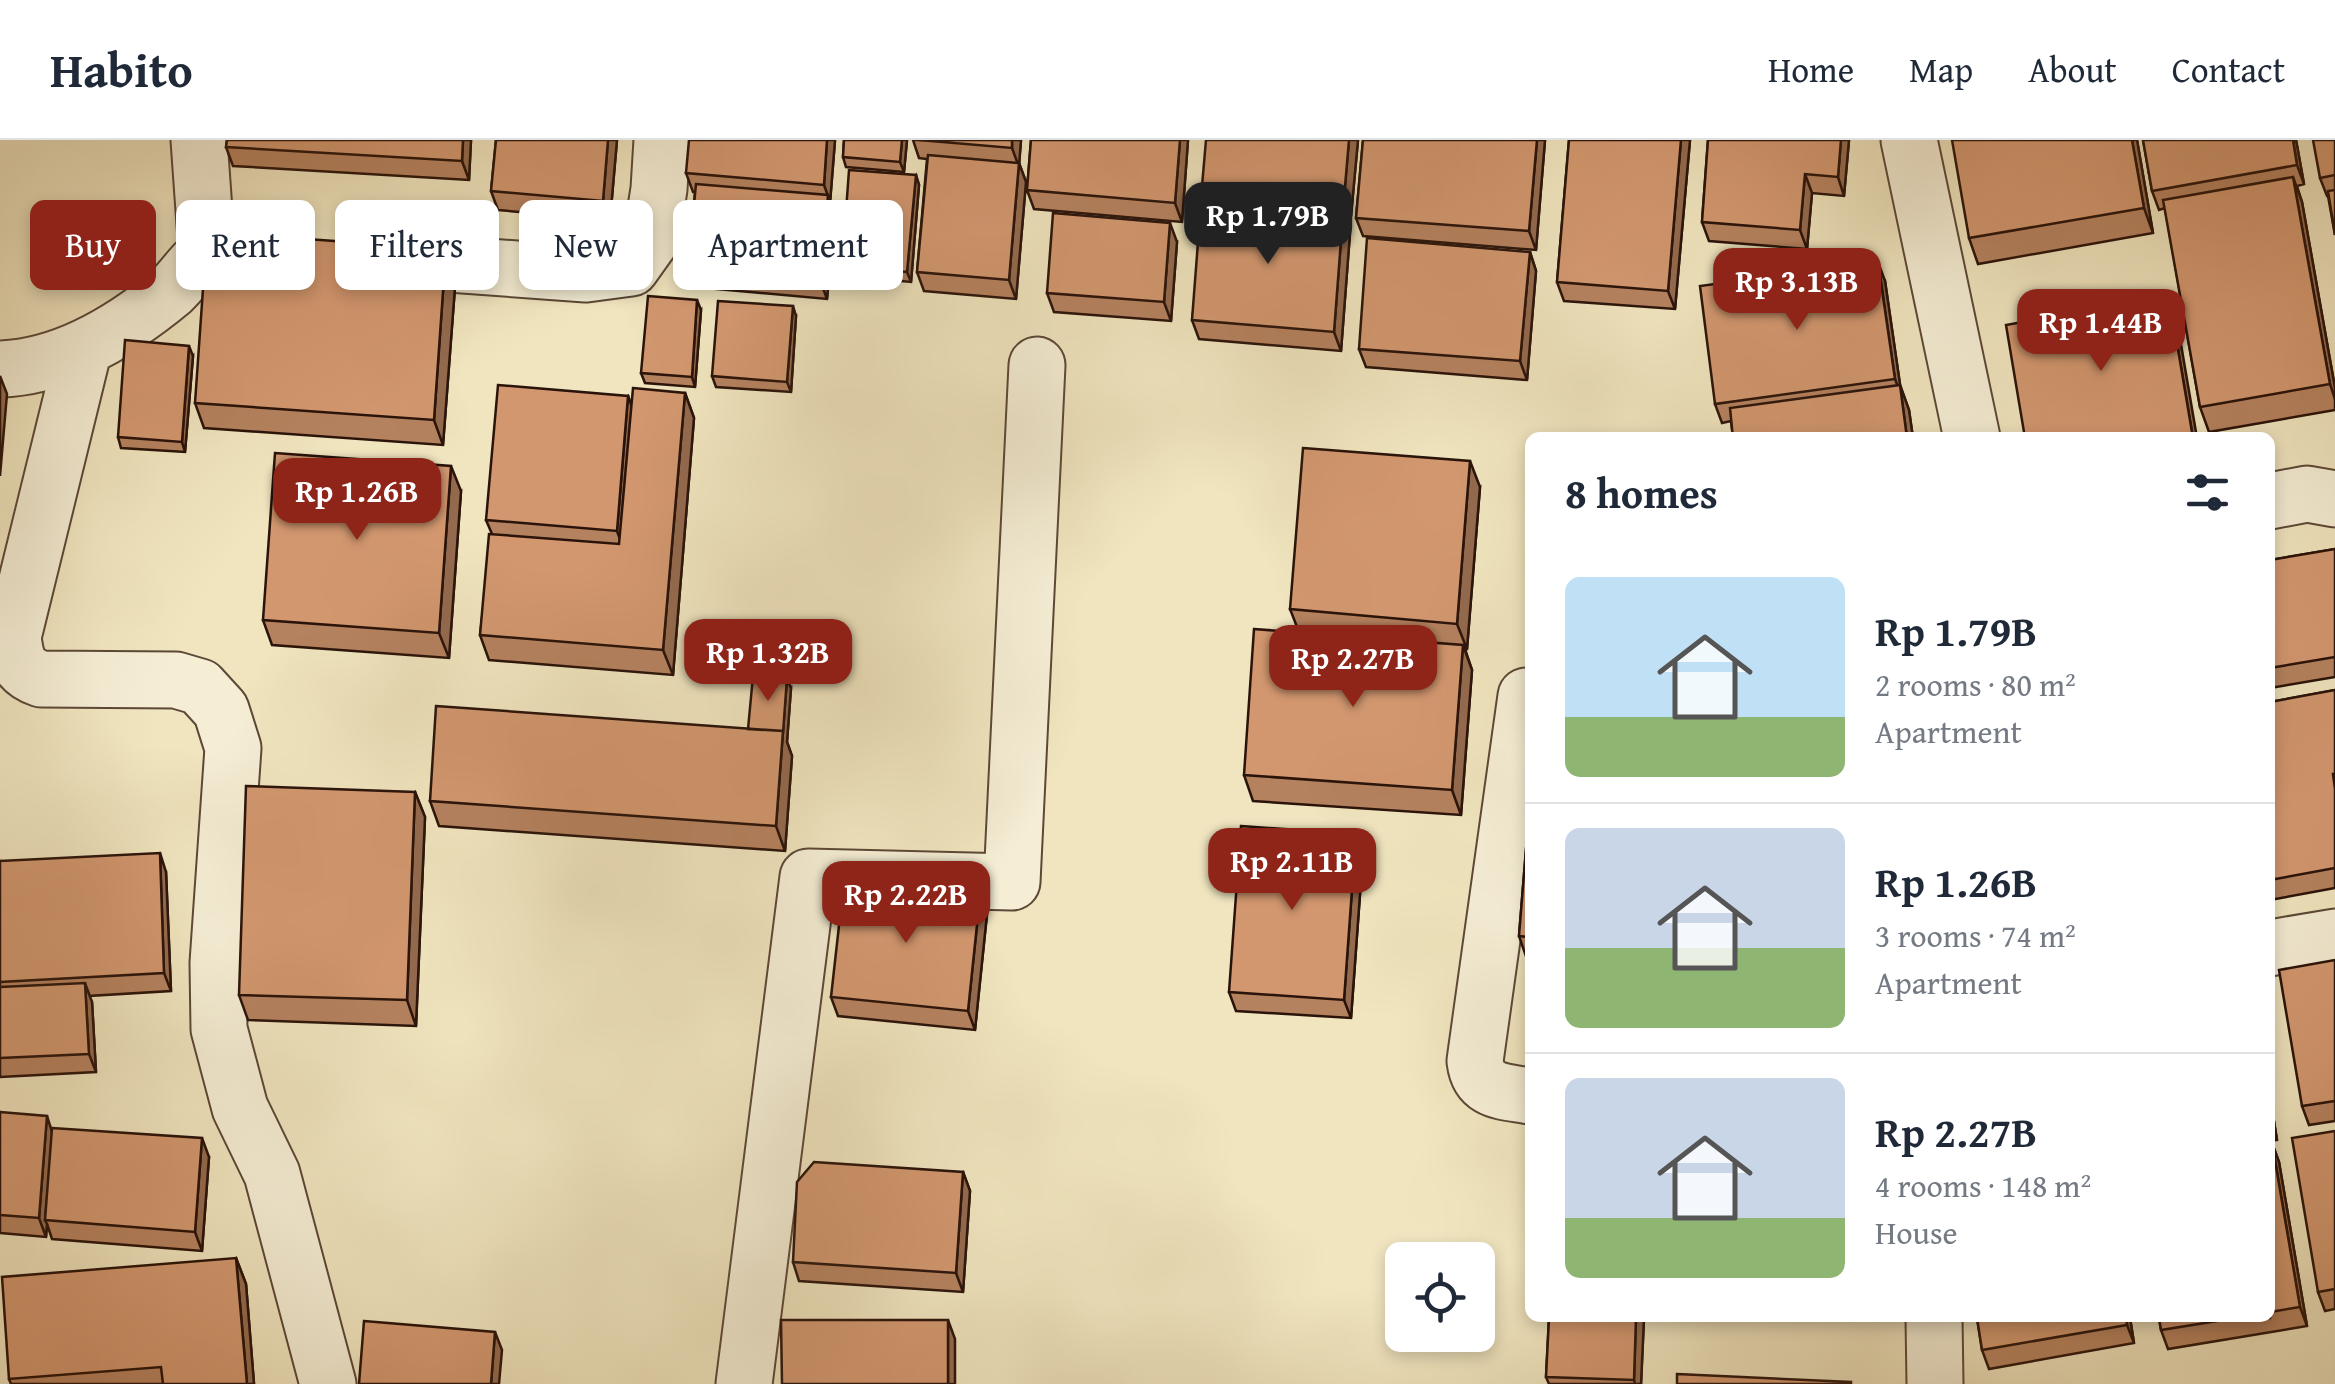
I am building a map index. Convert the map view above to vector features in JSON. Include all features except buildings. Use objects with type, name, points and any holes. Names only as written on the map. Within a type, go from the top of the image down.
[{"type":"street","points":[[198,140],[202,200]]},
{"type":"street","points":[[315,254],[586,274],[631,268],[651,240],[660,189],[662,140]]},
{"type":"street","points":[[1908,140],[1971,432]]},
{"type":"street","points":[[0,369],[17,369],[84,348],[130,324],[176,286]]},
{"type":"street","points":[[84,348],[14,638],[16,662],[27,674],[42,679],[176,680],[200,687],[221,710],[233,748],[218,962],[218,1028],[240,1108],[272,1174],[328,1384]]},
{"type":"street","points":[[744,1384],[808,877],[1012,882],[1037,365]]},
{"type":"street","points":[[2275,501],[2307,494],[2335,500]]},
{"type":"street","points":[[1525,703],[1475,1061],[1480,1080],[1488,1089],[1525,1095]]},
{"type":"street","points":[[2275,947],[2335,937]]},
{"type":"street","points":[[1934,1322],[1934,1384]]}]
